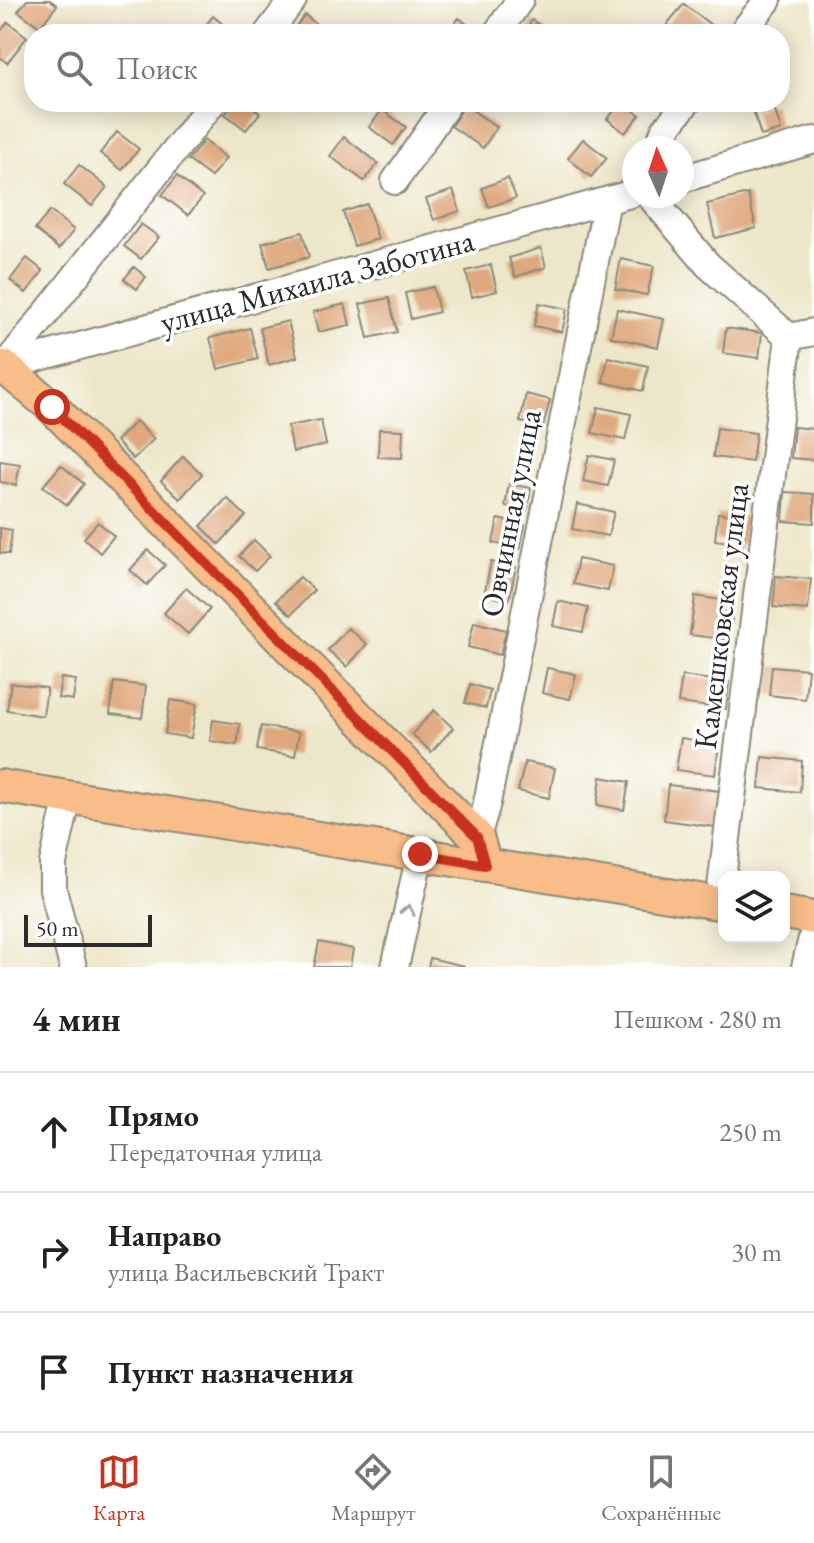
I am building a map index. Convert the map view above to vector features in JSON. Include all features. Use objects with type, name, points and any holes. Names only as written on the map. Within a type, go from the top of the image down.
[{"type":"main road","points":[[2,367],[52,407],[481,851]]},
{"type":"main road","points":[[0,786],[420,854],[481,851],[718,902]]},
{"type":"main road","points":[[790,914],[814,918]]},
{"type":"street","points":[[275,24],[293,0]]},
{"type":"street","points":[[749,24],[768,0]]},
{"type":"street","points":[[502,24],[515,2]]},
{"type":"street","points":[[2,367],[205,112]]},
{"type":"street","points":[[395,181],[442,112]]},
{"type":"street","points":[[662,136],[679,112]]},
{"type":"street","points":[[694,175],[814,140]]},
{"type":"street","name":"улица Михаила Заботина","points":[[2,367],[622,197]]},
{"type":"street","name":"Овчинная улица","points":[[481,851],[487,803],[607,201]]},
{"type":"street","points":[[660,208],[708,265],[802,334]]},
{"type":"street","name":"Камешковская улица","points":[[726,871],[802,334]]},
{"type":"street","points":[[68,797],[53,863],[53,889],[73,967]]},
{"type":"street","points":[[395,967],[420,854]]},
{"type":"street","points":[[805,967],[814,930]]},
{"type":"building","points":[[27,0],[50,0],[57,5],[42,24],[36,24],[18,11]]},
{"type":"building","points":[[684,4],[709,24],[667,24]]},
{"type":"building","points":[[305,15],[316,24],[298,24]]},
{"type":"building","points":[[213,16],[223,24],[207,24]]},
{"type":"building","points":[[8,22],[24,35],[24,41],[7,63],[0,57],[0,32]]},
{"type":"building","points":[[227,112],[260,113],[246,130],[225,114]]},
{"type":"building","points":[[380,112],[385,112],[406,127],[393,145],[369,127]]},
{"type":"building","points":[[460,112],[475,112],[497,127],[483,148],[451,126]]},
{"type":"building","points":[[613,112],[636,112],[640,115],[625,133],[607,119]]},
{"type":"building","points":[[754,112],[775,112],[781,130],[761,136]]},
{"type":"building","points":[[117,132],[139,149],[122,170],[100,153]]},
{"type":"building","points":[[344,137],[378,163],[364,181],[330,156]]},
{"type":"building","points":[[583,139],[607,158],[591,177],[568,158]]},
{"type":"building","points":[[204,140],[226,158],[211,177],[188,160]]},
{"type":"building","points":[[79,165],[107,187],[92,206],[64,184]]},
{"type":"building","points":[[177,176],[203,197],[188,215],[162,195]]},
{"type":"building","points":[[508,178],[516,198],[489,207],[482,188]]},
{"type":"building","points":[[453,190],[460,211],[434,220],[426,199]]},
{"type":"building","points":[[748,194],[756,228],[715,238],[707,204]]},
{"type":"building","points":[[367,204],[378,239],[354,246],[343,212]]},
{"type":"building","points":[[50,211],[74,230],[59,249],[35,229]]},
{"type":"building","points":[[141,224],[159,237],[141,259],[124,246]]},
{"type":"building","points":[[302,232],[309,257],[269,268],[262,243]]},
{"type":"building","points":[[541,248],[546,267],[515,277],[509,258]]},
{"type":"building","points":[[27,258],[43,271],[26,293],[10,280]]},
{"type":"building","points":[[621,259],[654,266],[647,295],[615,289]]},
{"type":"building","points":[[491,265],[497,291],[472,297],[466,271]]},
{"type":"building","points":[[134,267],[146,277],[137,289],[124,279]]},
{"type":"building","points":[[433,287],[439,312],[411,319],[405,293]]},
{"type":"building","points":[[389,298],[397,332],[368,338],[360,304]]},
{"type":"building","points":[[539,303],[567,309],[562,332],[534,326]]},
{"type":"building","points":[[345,304],[350,325],[318,332],[313,312]]},
{"type":"building","points":[[617,309],[664,319],[658,347],[611,337]]},
{"type":"building","points":[[288,321],[297,357],[269,365],[260,328]]},
{"type":"building","points":[[250,328],[258,359],[218,369],[210,338]]},
{"type":"building","points":[[726,328],[762,333],[759,358],[723,353]]},
{"type":"building","points":[[608,357],[648,366],[643,391],[603,382]]},
{"type":"building","points":[[526,394],[550,400],[543,427],[520,422]]},
{"type":"building","points":[[598,407],[631,414],[625,440],[592,433]]},
{"type":"building","points":[[321,420],[326,445],[293,452],[288,426]]},
{"type":"building","points":[[136,421],[154,439],[133,459],[116,441]]},
{"type":"building","points":[[794,427],[814,429],[814,460],[791,458]]},
{"type":"building","points":[[717,428],[756,433],[752,462],[713,457]]},
{"type":"building","points":[[379,429],[403,430],[402,458],[378,457]]},
{"type":"building","points":[[589,455],[614,460],[608,486],[583,481]]},
{"type":"building","points":[[183,456],[202,474],[180,499],[161,481]]},
{"type":"building","points":[[0,461],[20,464],[16,485],[0,482]]},
{"type":"building","points":[[61,465],[84,484],[67,505],[43,486]]},
{"type":"building","points":[[509,484],[531,488],[527,510],[505,506]]},
{"type":"building","points":[[785,492],[814,494],[814,523],[783,521]]},
{"type":"building","points":[[227,498],[246,516],[219,544],[201,526]]},
{"type":"building","points":[[577,504],[614,512],[608,536],[572,529]]},
{"type":"building","points":[[718,513],[746,517],[743,544],[715,540]]},
{"type":"building","points":[[498,519],[525,525],[520,549],[493,543]]},
{"type":"building","points":[[98,522],[114,536],[100,553],[84,538]]},
{"type":"building","points":[[0,528],[12,530],[9,554],[0,553]]},
{"type":"building","points":[[254,540],[270,556],[255,571],[239,556]]},
{"type":"building","points":[[148,550],[165,565],[147,585],[130,570]]},
{"type":"building","points":[[578,559],[613,566],[608,591],[573,584]]},
{"type":"building","points":[[491,562],[516,567],[509,600],[484,595]]},
{"type":"building","points":[[776,576],[811,579],[808,610],[773,607]]},
{"type":"building","points":[[300,577],[314,590],[291,615],[276,601]]},
{"type":"building","points":[[186,588],[210,609],[188,634],[164,613]]},
{"type":"building","points":[[695,596],[734,602],[729,640],[690,635]]},
{"type":"building","points":[[558,601],[588,608],[583,632],[553,626]]},
{"type":"building","points":[[474,622],[506,630],[500,655],[468,647]]},
{"type":"building","points":[[348,628],[367,644],[347,667],[328,650]]},
{"type":"building","points":[[772,666],[808,669],[805,699],[769,695]]},
{"type":"building","points":[[547,668],[576,674],[570,699],[542,693]]},
{"type":"building","points":[[682,676],[729,682],[726,709],[678,703]]},
{"type":"building","points":[[61,678],[76,680],[73,700],[58,698]]},
{"type":"building","points":[[114,682],[146,686],[142,718],[110,714]]},
{"type":"building","points":[[11,683],[47,688],[43,716],[7,710]]},
{"type":"building","points":[[470,684],[490,690],[486,708],[465,703]]},
{"type":"building","points":[[170,700],[197,704],[191,738],[165,734]]},
{"type":"building","points":[[434,710],[453,728],[431,752],[412,734]]},
{"type":"building","points":[[213,720],[240,724],[237,745],[210,741]]},
{"type":"building","points":[[261,726],[299,732],[295,756],[257,750]]},
{"type":"building","points":[[681,738],[719,744],[715,775],[676,770]]},
{"type":"building","points":[[762,757],[802,761],[800,792],[759,788]]},
{"type":"building","points":[[525,762],[555,768],[549,798],[518,791]]},
{"type":"building","points":[[601,777],[629,782],[624,810],[597,805]]},
{"type":"building","points":[[668,785],[720,791],[715,827],[664,820]]},
{"type":"building","points":[[319,942],[353,949],[350,967],[314,967]]},
{"type":"building","points":[[430,958],[464,966],[464,967],[428,967]]},
{"type":"route","points":[[52,407],[477,837],[485,865],[420,854]]}]
